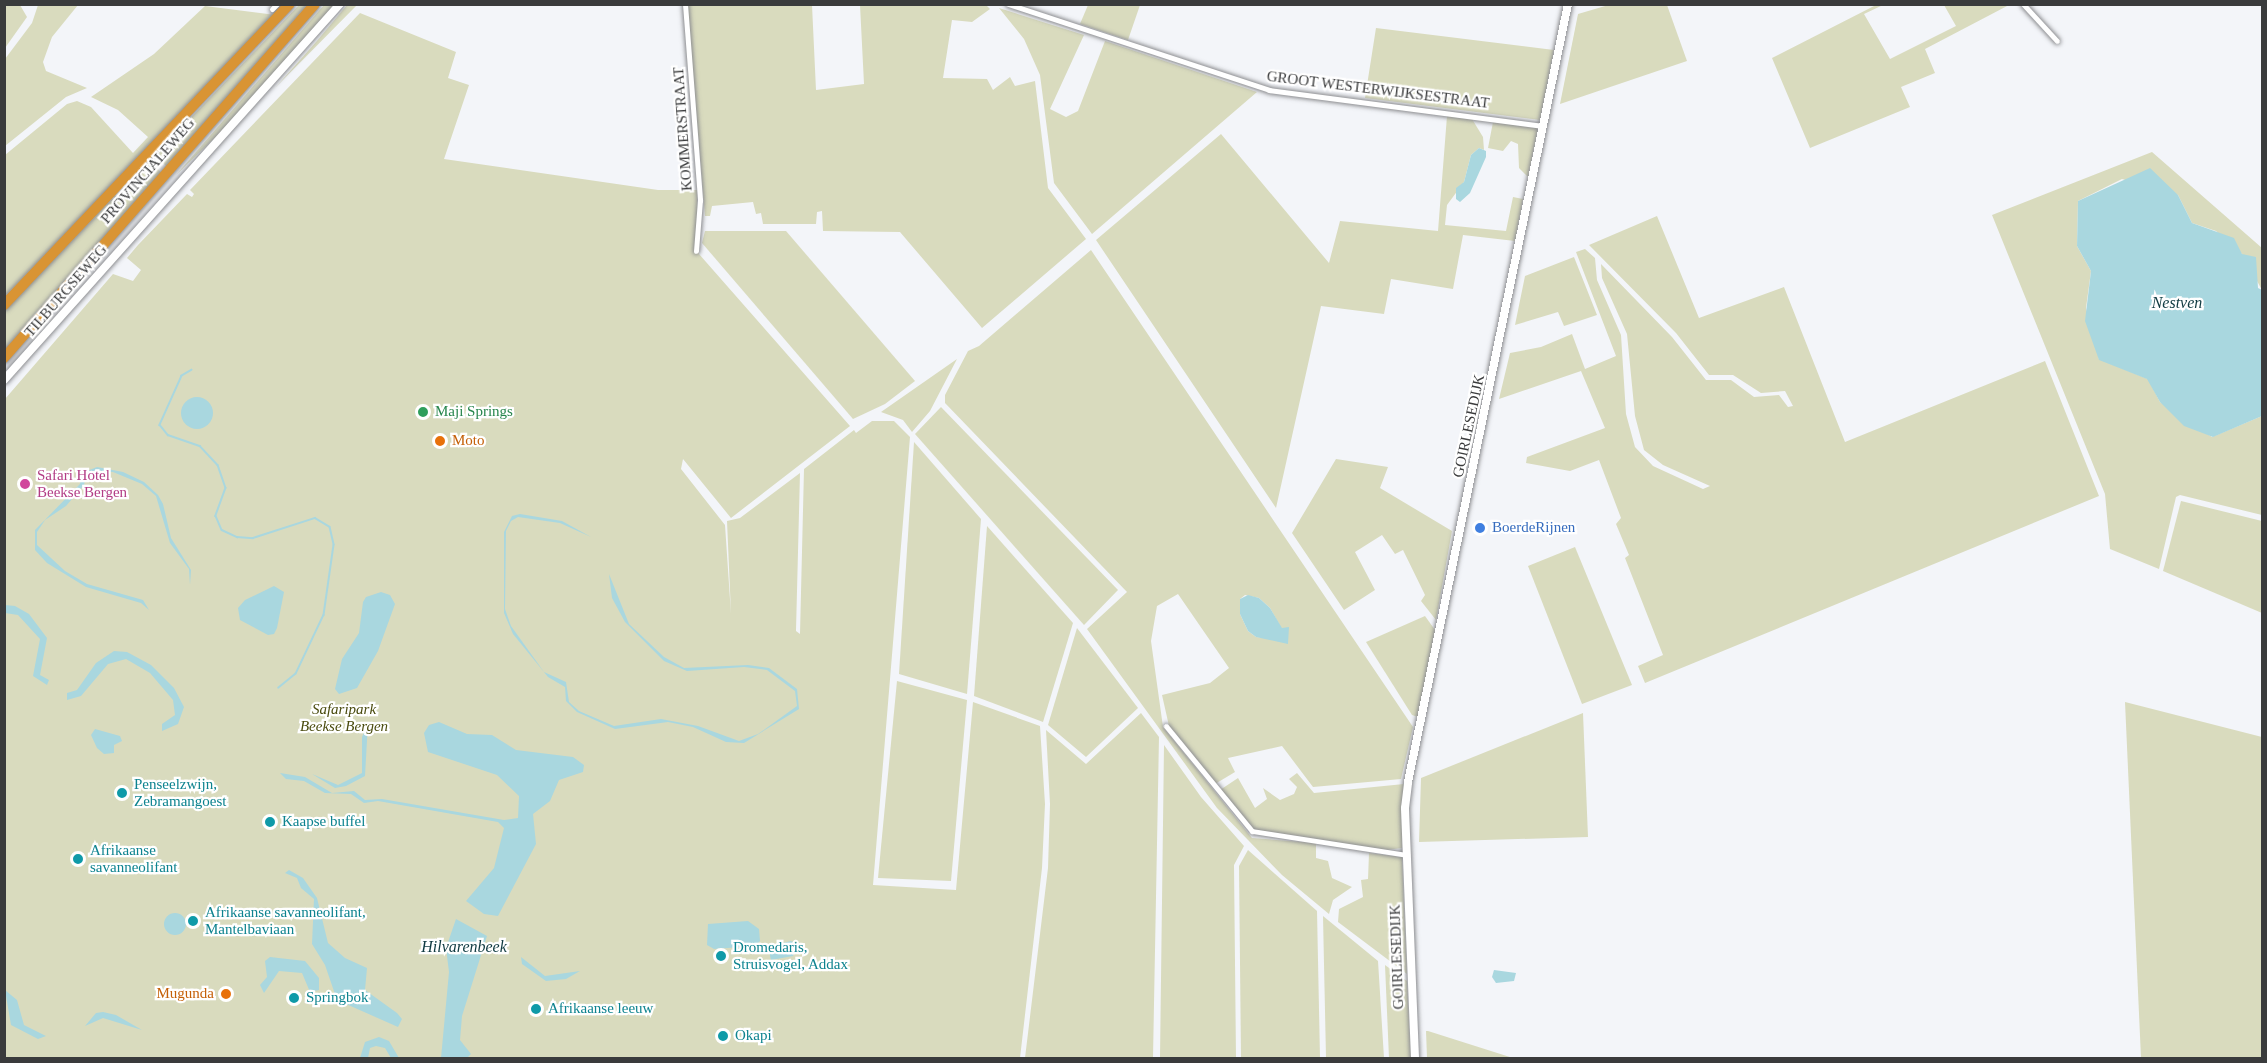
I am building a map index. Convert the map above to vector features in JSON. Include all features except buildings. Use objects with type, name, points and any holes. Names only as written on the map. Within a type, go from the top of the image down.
[{"type":"highway","name":"PROVINCIALEWEG","points":[[4,305],[290,4]]},
{"type":"highway","name":"PROVINCIALEWEG","points":[[4,358],[315,4]]},
{"type":"street","name":"TILBURGSEWEG","points":[[4,380],[340,4]]},
{"type":"street","name":"KOMMERSTRAAT","points":[[685,4],[699,183],[696,251]]},
{"type":"street","name":"GROOT WESTERWIJKSESTRAAT","points":[[1008,4],[1269,90],[1543,126]]},
{"type":"street","name":"GOIRLESEDIJK","points":[[1415,1059],[1407,855],[1408,782],[1568,4]]},
{"type":"street","points":[[2023,4],[2057,41]]},
{"type":"street","points":[[1166,726],[1252,831],[1407,855]]},
{"type":"green space","points":[[5,4],[20,5],[27,17],[5,48]]},
{"type":"green space","points":[[1612,4],[1667,5],[1687,61],[1560,104],[1578,14]]},
{"type":"green space","points":[[38,5],[78,5],[52,37],[43,62],[46,71],[87,88],[66,97],[5,146],[5,59],[32,23]]},
{"type":"green space","points":[[299,5],[307,5],[167,167],[155,155]]},
{"type":"green space","points":[[324,5],[337,5],[228,125],[176,175]]},
{"type":"green space","points":[[347,5],[357,5],[275,88],[316,42]]},
{"type":"green space","points":[[687,5],[812,5],[816,90],[864,84],[860,5],[986,5],[990,9],[972,22],[952,20],[943,78],[987,79],[993,90],[1010,77],[1015,86],[1035,81],[1048,188],[1086,239],[982,328],[900,232],[823,231],[822,211],[817,212],[816,224],[763,224],[761,213],[756,214],[753,202],[712,206],[710,216],[705,216]]},
{"type":"green space","points":[[1088,5],[1140,5],[1128,40],[1080,24]]},
{"type":"green space","points":[[1876,5],[1883,5],[1864,14],[1890,59],[1956,26],[1944,5],[2009,5],[1925,49],[1935,73],[1901,87],[1910,107],[1810,148],[1772,58]]},
{"type":"green space","points":[[205,6],[276,15],[5,296],[5,155],[67,104],[77,101],[91,107],[133,153],[148,137],[118,110],[91,97],[154,54]]},
{"type":"green space","points":[[999,8],[1084,35],[1050,109],[1066,117],[1078,111],[1105,41],[1257,92],[1092,234],[1054,183],[1040,75],[1024,39]]},
{"type":"green space","name":"Safaripark Beekse Bergen","points":[[360,13],[456,52],[448,78],[469,85],[444,159],[658,190],[697,190],[699,254],[850,426],[731,518],[683,459],[681,469],[725,525],[731,614],[727,521],[740,518],[800,473],[796,631],[800,634],[804,469],[854,430],[856,433],[872,421],[894,421],[910,437],[873,885],[956,890],[973,702],[1040,726],[1045,804],[1042,868],[1020,1058],[5,1058],[5,399],[113,274],[133,281],[141,270],[127,258],[138,245],[187,194],[192,197],[194,194],[190,190]]},
{"type":"green space","points":[[1376,28],[1554,50],[1540,120],[1365,98]]},
{"type":"green space","points":[[1447,116],[1472,119],[1483,137],[1484,150],[1479,148],[1471,155],[1464,182],[1447,205],[1445,225],[1506,231],[1513,197],[1523,199],[1515,241],[1463,235],[1453,289],[1391,279],[1384,314],[1321,306],[1276,508],[1096,240],[1221,134],[1329,263],[1340,221],[1438,231]]},
{"type":"green space","points":[[1493,122],[1538,128],[1528,177],[1519,168],[1518,144],[1511,141],[1503,151],[1488,148]]},
{"type":"green space","points":[[2152,152],[2262,248],[2262,290],[2242,254],[2216,231],[2192,223],[2178,195],[2122,179],[2078,201],[2077,246],[2091,271],[2086,308],[2099,359],[2148,379],[2160,402],[2212,437],[2262,416],[2262,515],[2180,495],[2176,497],[2159,569],[2110,549],[2105,494],[1992,215]]},
{"type":"green space","points":[[149,161],[162,173],[5,351],[5,310]]},
{"type":"green space","points":[[1657,216],[1699,318],[1784,287],[1845,442],[2045,361],[2099,496],[1645,683],[1638,666],[1663,655],[1625,558],[1629,555],[1616,524],[1621,518],[1599,460],[1570,471],[1526,463],[1527,457],[1605,428],[1581,371],[1499,399],[1510,353],[1541,347],[1572,334],[1585,369],[1616,356],[1576,252],[1585,249],[1595,258],[1597,280],[1621,335],[1626,414],[1635,447],[1653,466],[1703,489],[1710,486],[1663,465],[1644,450],[1635,416],[1627,334],[1602,278],[1601,264],[1672,337],[1706,380],[1731,380],[1754,397],[1779,395],[1788,407],[1793,406],[1785,391],[1761,393],[1733,375],[1709,375],[1676,333],[1589,245]]},
{"type":"green space","points":[[705,231],[786,231],[915,381],[885,404],[853,419],[702,243]]},
{"type":"green space","points":[[1091,250],[1413,727],[1401,779],[1313,787],[1282,746],[1228,758],[1235,772],[1215,784],[1169,726],[1162,695],[1210,683],[1229,668],[1178,594],[1157,606],[1151,641],[1163,727],[1252,838],[1316,843],[1316,858],[1328,861],[1332,878],[1352,887],[1333,900],[1329,914],[1282,875],[1217,808],[1087,629],[1127,592],[945,403],[945,395],[968,351],[979,346]],"holes":[[[1245,595],[1259,598],[1270,608],[1288,640],[1256,637],[1248,631],[1240,614],[1240,599]]]},
{"type":"green space","points":[[1574,257],[1597,315],[1564,326],[1558,312],[1515,325],[1525,276]]},
{"type":"green space","points":[[957,359],[930,411],[912,432],[903,420],[881,412]]},
{"type":"green space","points":[[941,407],[1118,590],[1084,625],[915,434]]},
{"type":"green space","points":[[914,442],[981,519],[967,694],[899,674]]},
{"type":"green space","points":[[1336,459],[1388,467],[1380,488],[1452,531],[1436,620],[1421,601],[1425,595],[1403,550],[1395,554],[1382,535],[1355,552],[1375,590],[1344,610],[1292,533]]},
{"type":"green space","points":[[2181,501],[2262,521],[2262,613],[2163,571]]},
{"type":"green space","points":[[987,526],[1073,623],[1043,722],[974,696]]},
{"type":"green space","points":[[1575,547],[1632,685],[1582,704],[1528,566]]},
{"type":"green space","points":[[1425,616],[1435,630],[1418,717],[1412,715],[1366,642]]},
{"type":"green space","points":[[1077,628],[1138,708],[1086,757],[1048,725]]},
{"type":"green space","points":[[897,681],[967,700],[951,881],[878,878]]},
{"type":"green space","points":[[2125,702],[2262,737],[2262,1058],[2141,1058]]},
{"type":"green space","points":[[1141,713],[1159,737],[1153,1058],[1025,1058],[1048,868],[1050,804],[1046,730],[1086,764]]},
{"type":"green space","points":[[1583,713],[1588,837],[1419,842],[1421,778]]},
{"type":"green space","points":[[1164,745],[1201,797],[1244,846],[1234,865],[1236,1058],[1160,1058]]},
{"type":"green space","points":[[1297,773],[1314,793],[1404,784],[1402,848],[1386,850],[1254,830],[1220,790],[1238,778],[1255,808],[1267,799],[1263,788],[1280,800],[1294,794],[1297,787],[1289,779]]},
{"type":"green space","points":[[1248,850],[1317,911],[1320,1058],[1241,1058],[1239,866]]},
{"type":"green space","points":[[1369,853],[1402,857],[1407,974],[1338,922],[1339,909],[1363,897],[1361,880],[1368,879]]},
{"type":"green space","points":[[1323,916],[1378,961],[1384,1058],[1326,1058]]},
{"type":"green space","points":[[1385,965],[1407,981],[1411,1058],[1389,1058]]},
{"type":"green space","points":[[1426,1031],[1428,1031],[1513,1058],[1427,1058]]},
{"type":"water","points":[[1479,148],[1486,151],[1486,157],[1470,193],[1460,202],[1456,199],[1456,188],[1464,182],[1471,155]]},
{"type":"water","name":"Nestven","points":[[2150,168],[2178,195],[2192,223],[2234,238],[2242,254],[2256,257],[2258,288],[2262,290],[2262,416],[2213,437],[2184,426],[2160,402],[2147,379],[2099,360],[2085,321],[2091,271],[2077,246],[2078,201]]},
{"type":"water","points":[[197,397],[208,402],[213,413],[208,424],[197,429],[186,424],[181,413],[186,402]]},
{"type":"water","points":[[97,467],[123,472],[144,482],[158,495],[163,504],[171,538],[191,570],[190,585],[189,569],[170,543],[156,496],[142,484],[113,472],[87,471]]},
{"type":"water","points":[[87,471],[84,485],[66,506],[45,520],[37,532],[37,545],[65,571],[87,584],[143,600],[149,610],[141,603],[86,587],[47,563],[35,550],[35,530],[80,484],[82,473]]},
{"type":"water","points":[[520,514],[562,521],[591,537],[560,523],[518,517],[511,521],[506,531],[505,609],[511,626],[544,672],[566,682],[569,702],[579,711],[614,726],[661,719],[698,726],[739,741],[758,734],[797,706],[795,691],[767,670],[744,667],[687,671],[664,661],[625,622],[612,598],[609,574],[629,624],[664,657],[684,668],[748,665],[769,668],[797,689],[799,709],[744,743],[726,742],[693,727],[668,722],[615,729],[577,712],[566,701],[565,687],[548,677],[513,634],[504,613],[504,532],[512,516]]},
{"type":"water","points":[[274,586],[284,592],[277,628],[274,634],[268,635],[240,620],[238,608],[245,600]]},
{"type":"water","points":[[381,592],[390,595],[395,604],[378,651],[357,688],[339,694],[335,689],[342,659],[359,633],[363,602],[366,597]]},
{"type":"water","points":[[1248,595],[1259,598],[1270,608],[1282,628],[1289,627],[1288,644],[1256,637],[1248,631],[1240,614],[1240,599]]},
{"type":"water","points":[[5,605],[15,606],[29,614],[47,638],[40,675],[49,680],[47,685],[33,676],[40,639],[18,615],[5,613]]},
{"type":"water","points":[[114,651],[127,652],[151,665],[174,688],[184,707],[178,724],[162,731],[162,724],[175,715],[173,700],[150,673],[126,659],[108,664],[81,696],[67,700],[67,693],[77,690],[96,663]]},
{"type":"water","points":[[439,722],[467,734],[492,735],[516,750],[573,757],[584,765],[583,772],[559,780],[550,801],[533,814],[536,844],[498,916],[484,914],[466,901],[494,868],[504,828],[498,822],[378,801],[364,803],[351,794],[325,793],[304,781],[286,779],[280,773],[305,777],[332,793],[354,791],[365,800],[382,799],[504,820],[518,818],[519,796],[497,775],[428,752],[424,733],[429,725]]},
{"type":"water","points":[[368,723],[365,776],[346,786],[335,788],[312,774],[338,785],[362,773],[362,737]]},
{"type":"water","points":[[95,729],[120,736],[122,741],[114,745],[114,753],[104,754],[97,748],[91,735]]},
{"type":"water","points":[[289,870],[303,878],[317,898],[328,943],[345,958],[367,968],[365,990],[397,1013],[402,1019],[398,1027],[337,1000],[325,965],[312,944],[314,899],[301,888],[297,878],[285,873]]},
{"type":"water","points":[[175,913],[185,920],[186,924],[179,934],[175,935],[165,928],[164,924],[171,914]]},
{"type":"water","name":"Hilvarenbeek","points":[[456,919],[487,936],[462,1016],[460,1040],[471,1054],[467,1058],[441,1058],[449,972],[446,948]]},
{"type":"water","points":[[748,921],[759,929],[760,941],[755,946],[714,949],[707,945],[708,924]]},
{"type":"water","points":[[791,941],[797,944],[793,956],[771,960],[768,947]]},
{"type":"water","points":[[270,957],[305,961],[319,978],[319,990],[310,992],[302,973],[279,971],[264,993],[260,985],[267,977],[265,961]]},
{"type":"water","points":[[521,957],[545,976],[580,971],[566,979],[546,981],[522,964]]},
{"type":"water","points":[[1494,970],[1516,973],[1514,981],[1496,983],[1492,977]]},
{"type":"water","points":[[5,990],[17,1000],[24,1025],[46,1036],[38,1039],[11,1025]]},
{"type":"water","points":[[96,1013],[116,1015],[142,1030],[103,1018],[85,1026]]},
{"type":"water","points":[[379,1037],[389,1041],[399,1058],[391,1058],[385,1048],[376,1046],[370,1048],[368,1058],[360,1058],[365,1042]]},
{"type":"waterway","points":[[192,370],[182,376],[160,425],[168,435],[200,446],[218,465],[226,488],[216,516],[222,530],[237,537],[253,538],[315,518],[330,527],[334,545],[324,615],[296,674],[279,688]]},
{"type":"place","name":"Maji Springs","points":[[423,412]]},
{"type":"place","name":"Moto","points":[[440,441]]},
{"type":"place","name":"Safari Hotel Beekse Bergen","points":[[25,484]]},
{"type":"place","name":"BoerdeRijnen","points":[[1480,528]]},
{"type":"place","name":"Penseelzwijn, Zebramangoest","points":[[122,793]]},
{"type":"place","name":"Kaapse buffel","points":[[270,822]]},
{"type":"place","name":"Afrikaanse savanneolifant","points":[[78,859]]},
{"type":"place","name":"Afrikaanse savanneolifant, Mantelbaviaan","points":[[193,921]]},
{"type":"place","name":"Dromedaris, Struisvogel, Addax","points":[[721,956]]},
{"type":"place","name":"Mugunda","points":[[226,994]]},
{"type":"place","name":"Springbok","points":[[294,998]]},
{"type":"place","name":"Afrikaanse leeuw","points":[[536,1009]]},
{"type":"place","name":"Okapi","points":[[723,1036]]}]
